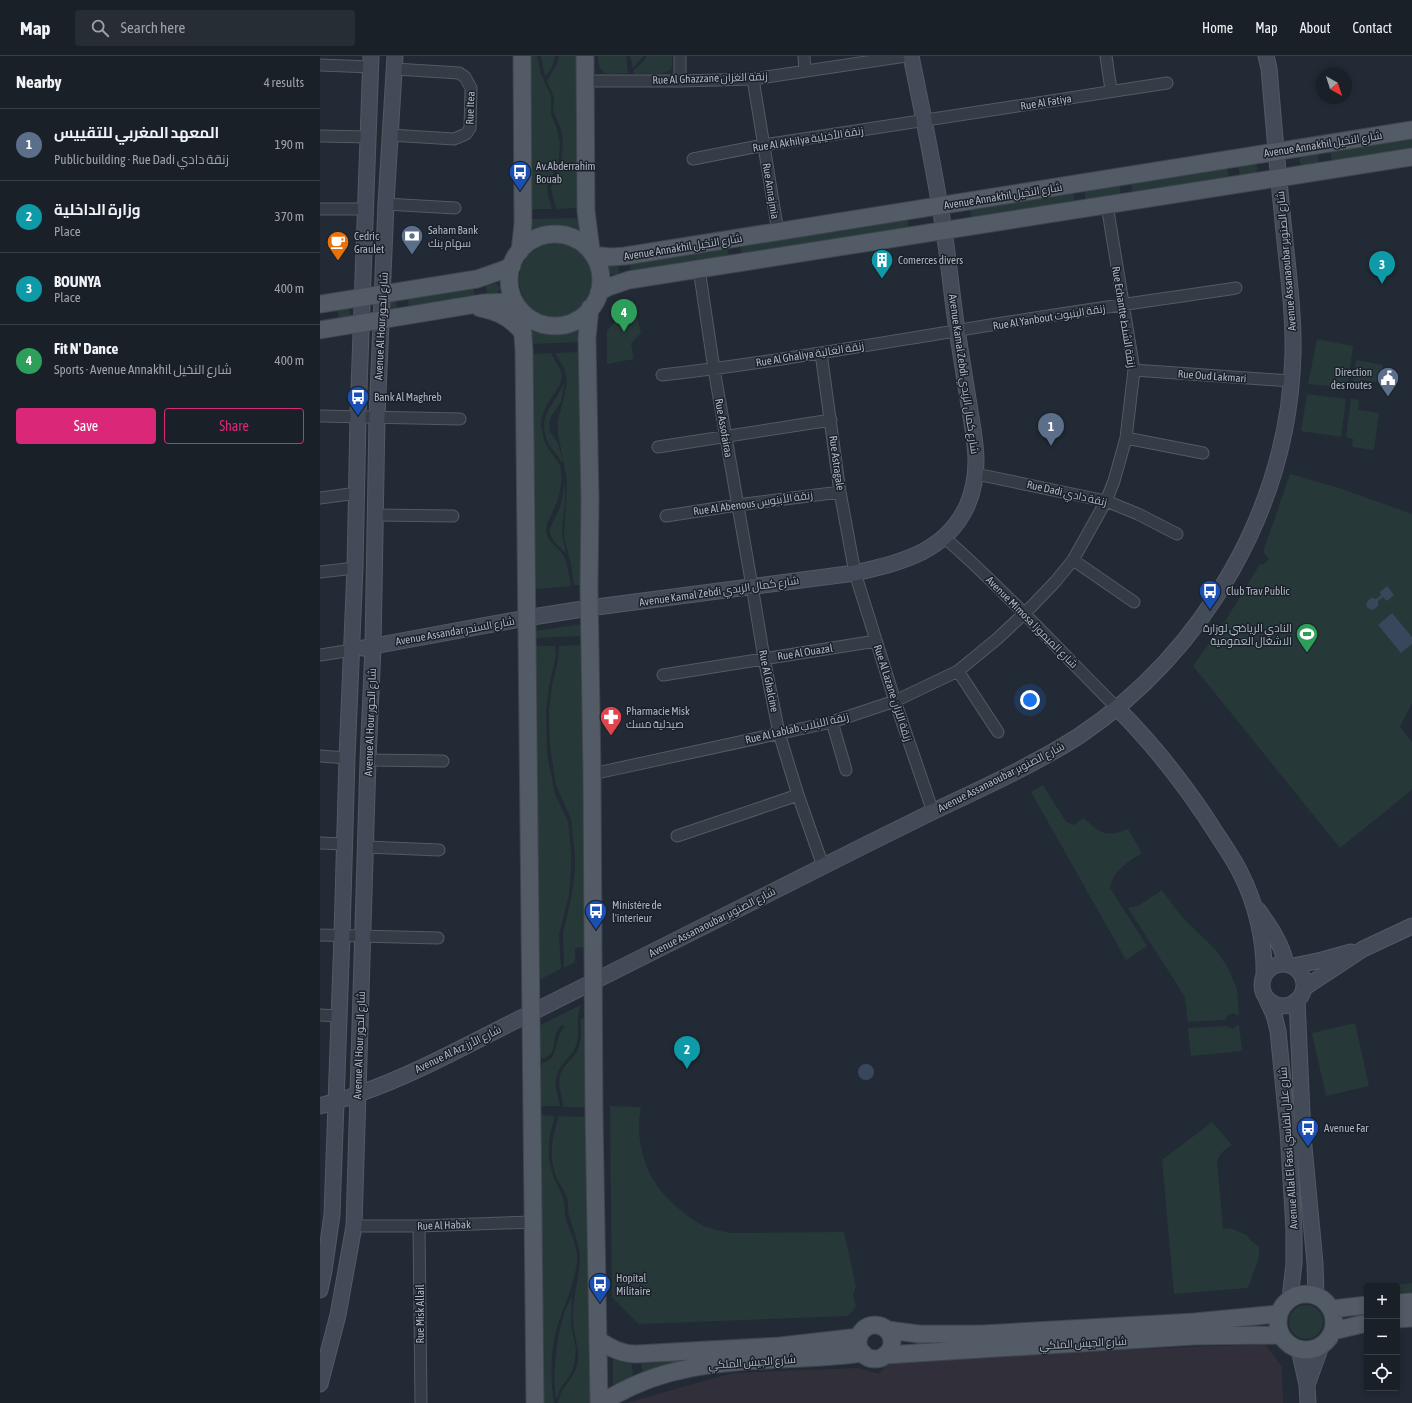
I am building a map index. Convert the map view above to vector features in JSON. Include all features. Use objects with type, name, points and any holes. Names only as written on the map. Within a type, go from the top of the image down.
[{"type":"main road","points":[[320,304],[477,279],[500,271],[516,258],[530,242],[542,236],[555,234],[569,235],[581,241],[592,253],[599,266],[601,279],[599,292],[584,316],[566,325],[556,326],[537,323],[528,318],[519,308],[512,295],[510,275],[516,258],[523,224],[522,56]]},
{"type":"main road","points":[[584,56],[586,211],[592,253]]},
{"type":"main road","name":"Avenue Annakhil شارع النخيل","points":[[592,253],[610,257],[625,256],[1412,130]]},
{"type":"main road","points":[[599,292],[608,287],[629,280],[1412,157]]},
{"type":"main road","points":[[320,330],[494,302],[519,308]]},
{"type":"main road","points":[[468,305],[499,313],[515,324],[523,333]]},
{"type":"main road","points":[[519,308],[523,333],[535,1403]]},
{"type":"main road","points":[[590,308],[587,338],[592,774],[592,982],[598,1340],[601,1403]]},
{"type":"main road","points":[[1307,1293],[1316,1295],[1322,1298],[1332,1309],[1335,1320],[1333,1331],[1326,1342],[1321,1346],[1314,1349],[1299,1349],[1285,1342],[1281,1335],[1277,1321],[1278,1314],[1283,1305],[1290,1298],[1298,1294],[1307,1293]]},
{"type":"main road","points":[[1400,1303],[1412,1302]]},
{"type":"main road","points":[[1332,1309],[1364,1305]]},
{"type":"main road","name":"شارع الجيش الملكي","points":[[888,1330],[919,1334],[982,1334],[1145,1325],[1278,1314]]},
{"type":"main road","points":[[1400,1319],[1412,1318]]},
{"type":"main road","points":[[1333,1331],[1364,1324]]},
{"type":"main road","points":[[873,1325],[879,1325],[888,1330],[892,1341],[891,1347],[885,1355],[878,1358],[867,1356],[861,1345],[862,1331],[873,1325]]},
{"type":"main road","name":"شارع الجيش الملكي","points":[[885,1355],[1194,1336],[1281,1335]]},
{"type":"main road","name":"شارع الجيش الملكي","points":[[598,1340],[615,1350],[629,1354],[780,1346],[861,1345]]},
{"type":"main road","name":"شارع الجيش الملكي","points":[[601,1403],[630,1386],[651,1378],[706,1364],[830,1356],[861,1345]]},
{"type":"street","points":[[680,56],[680,81]]},
{"type":"street","points":[[804,56],[805,71]]},
{"type":"street","name":"Rue Al Ghazzane زنقة الغزان","points":[[585,81],[753,79],[906,56]]},
{"type":"street","name":"Avenue Kamal Zebdi شارع كمال الزبدي","points":[[589,608],[855,573],[893,564],[914,557],[945,538],[966,507],[976,474],[977,462],[975,440],[957,330],[940,206],[911,56]]},
{"type":"street","points":[[1106,56],[1111,90]]},
{"type":"street","name":"Avenue Assanaoubar شارع الصنوبر","points":[[592,982],[1023,768],[1085,732],[1117,708],[1144,684],[1183,642],[1209,608],[1232,570],[1259,513],[1275,468],[1286,421],[1291,381],[1293,355],[1292,306],[1269,68],[1266,56]]},
{"type":"street","points":[[320,65],[371,62]]},
{"type":"street","name":"Avenue Al Hour شارع الحور","points":[[320,1290],[332,1215],[371,62]]},
{"type":"street","name":"Avenue Al Hour شارع الحور","points":[[320,1384],[338,1315],[354,1226],[362,935],[373,646],[377,417],[386,204],[395,63]]},
{"type":"street","name":"Rue Itea","points":[[390,135],[454,139],[466,134],[470,128],[471,88],[465,77],[460,72],[395,63]]},
{"type":"street","name":"Rue Annajmia","points":[[753,79],[778,232]]},
{"type":"street","name":"Rue Al Fatiya","points":[[924,121],[1111,90],[1167,83]]},
{"type":"street","name":"Rue Al Akhilya زنقة الأخيلية","points":[[693,159],[764,145],[924,121]]},
{"type":"street","points":[[320,136],[369,137]]},
{"type":"street","points":[[386,204],[455,208]]},
{"type":"street","name":"Rue Echantte زنقة الشنط","points":[[1024,614],[1055,582],[1073,560],[1106,501],[1117,473],[1126,438],[1134,370],[1130,342],[1122,306],[1107,205]]},
{"type":"street","points":[[320,209],[366,209]]},
{"type":"street","name":"Rue Assofairaa","points":[[699,269],[714,369],[752,586]]},
{"type":"street","name":"Rue Al Yanbout زنقة الينبوت","points":[[957,330],[1236,288]]},
{"type":"street","name":"Rue Al Ghaliya زنقة الغالية","points":[[662,375],[821,353],[957,330]]},
{"type":"street","name":"Rue Astragale","points":[[821,353],[840,492],[855,573]]},
{"type":"street","name":"Rue Oud Lakmari","points":[[1134,370],[1291,381]]},
{"type":"street","points":[[320,416],[460,419]]},
{"type":"street","points":[[658,447],[831,420]]},
{"type":"street","points":[[1126,438],[1203,453]]},
{"type":"street","name":"Rue Dadi زنقة دادي","points":[[976,474],[1106,501],[1138,514],[1177,534]]},
{"type":"street","name":"Rue Al Abenous زنقة الأبنوس","points":[[666,516],[840,492]]},
{"type":"street","points":[[320,498],[357,493]]},
{"type":"street","points":[[375,515],[453,516]]},
{"type":"street","name":"Avenue Mimosa شارع الميموزا","points":[[945,538],[1024,614],[1117,708]]},
{"type":"street","points":[[1073,560],[1134,602]]},
{"type":"street","points":[[320,572],[355,568]]},
{"type":"street","name":"Rue Al Lazane زنقة اللزان","points":[[855,573],[895,701],[933,812]]},
{"type":"street","name":"Rue Al Ghalcine","points":[[752,586],[764,658],[779,733],[798,795],[823,866]]},
{"type":"street","name":"Avenue Assandar شارع السندر","points":[[320,655],[589,608]]},
{"type":"street","name":"Rue Al Lablab زنقة اللبلاب","points":[[592,774],[832,722],[895,701],[958,670],[997,639],[1024,614]]},
{"type":"street","name":"Rue Al Ouazal","points":[[663,676],[764,658],[876,641]]},
{"type":"street","points":[[958,670],[998,732]]},
{"type":"street","points":[[1117,708],[1148,741],[1195,801],[1240,873],[1253,903],[1263,947],[1264,975]]},
{"type":"street","points":[[832,722],[846,770]]},
{"type":"street","points":[[320,756],[347,758]]},
{"type":"street","points":[[368,760],[443,762]]},
{"type":"street","points":[[676,836],[798,795]]},
{"type":"street","points":[[320,843],[345,844]]},
{"type":"street","points":[[366,847],[439,850]]},
{"type":"street","points":[[1253,903],[1271,928],[1289,965],[1298,970],[1302,976],[1300,994]]},
{"type":"street","points":[[1363,949],[1300,994],[1292,1004],[1286,1006],[1273,1004],[1267,1000],[1263,994],[1261,988],[1264,975],[1273,966],[1322,960],[1363,949],[1412,926]]},
{"type":"street","points":[[320,935],[438,938]]},
{"type":"street","name":"Avenue Al Arz شارع الأرز","points":[[320,1106],[358,1094],[400,1077],[531,1014],[592,982]]},
{"type":"street","name":"Avenue Allal El Fassi شارع علال الفاسي","points":[[1300,994],[1303,1128],[1315,1263],[1316,1295]]},
{"type":"street","name":"Avenue Allal El Fassi شارع علال الفاسي","points":[[1267,1000],[1274,1015],[1278,1031],[1292,1170],[1294,1264],[1290,1298]]},
{"type":"street","points":[[320,1015],[338,1016]]},
{"type":"street","name":"Rue Al Habak","points":[[354,1226],[419,1226],[534,1222]]},
{"type":"street","name":"Rue Misk Allail","points":[[419,1226],[421,1403]]},
{"type":"street","points":[[1307,1385],[1321,1346]]},
{"type":"street","points":[[1299,1349],[1307,1385],[1308,1403]]},
{"type":"shaded area","points":[[529,56],[537,56],[541,74],[551,96],[551,114],[557,129],[560,143],[557,165],[547,187],[552,209],[531,209]]},
{"type":"shaded area","points":[[541,56],[555,56],[552,67],[545,77]]},
{"type":"shaded area","points":[[559,56],[577,56],[579,208],[556,209],[551,188],[561,161],[563,143],[561,129],[553,110],[554,97],[547,82]]},
{"type":"shaded area","points":[[598,56],[626,56],[628,73],[611,74],[603,71],[600,68]]},
{"type":"shaded area","points":[[630,56],[644,56],[633,68]]},
{"type":"shaded area","points":[[647,56],[672,56],[671,69],[665,73],[634,74],[634,70]]},
{"type":"shaded area","points":[[1412,137],[1412,150],[1332,162],[1330,150]]},
{"type":"shaded area","points":[[1318,152],[1319,164],[1301,166],[1299,160],[1302,155]]},
{"type":"shaded area","points":[[1254,163],[1258,168],[1256,173],[1240,176],[1238,166]]},
{"type":"shaded area","points":[[1227,167],[1229,179],[1133,194],[1131,182]]},
{"type":"shaded area","points":[[1120,185],[1121,197],[1086,202],[1084,190]]},
{"type":"shaded area","points":[[1073,192],[1075,204],[972,220],[970,208]]},
{"type":"shaded area","points":[[907,217],[909,229],[742,256],[740,244]]},
{"type":"shaded area","points":[[578,218],[579,229],[555,224],[531,229],[531,219]]},
{"type":"shaded area","points":[[556,243],[570,246],[582,254],[590,266],[593,280],[590,294],[582,306],[570,314],[556,317],[542,314],[530,306],[522,294],[519,280],[522,266],[530,254],[542,246]]},
{"type":"shaded area","points":[[727,246],[729,258],[631,274],[629,261]]},
{"type":"shaded area","points":[[618,263],[619,275],[611,274],[608,271],[609,267],[612,264]]},
{"type":"shaded area","points":[[495,283],[500,287],[499,290],[495,294],[487,294],[486,284]]},
{"type":"shaded area","points":[[473,286],[475,298],[409,309],[408,296]]},
{"type":"shaded area","points":[[396,299],[397,309],[391,309],[389,306],[390,301]]},
{"type":"shaded area","points":[[633,300],[641,333],[631,343],[634,359],[607,364],[607,331]]},
{"type":"shaded area","points":[[337,308],[349,308],[350,314],[339,318]]},
{"type":"shaded area","points":[[580,330],[580,342],[532,344],[531,331],[543,334],[562,335]]},
{"type":"shaded area","points":[[1317,339],[1353,346],[1347,388],[1308,384]]},
{"type":"shaded area","points":[[580,352],[582,585],[574,585],[571,564],[564,537],[567,481],[558,434],[558,420],[567,381],[564,368],[555,353]]},
{"type":"shaded area","points":[[551,353],[561,371],[562,377],[560,385],[546,406],[541,425],[544,440],[560,465],[562,479],[558,500],[547,524],[546,532],[550,541],[561,552],[566,560],[571,586],[535,589],[532,354]]},
{"type":"shaded area","points":[[1356,360],[1383,365],[1381,383],[1362,380],[1361,390],[1352,389]]},
{"type":"shaded area","points":[[565,381],[561,402],[552,415],[549,423],[550,432],[558,443],[562,464],[548,443],[544,428],[546,416]]},
{"type":"shaded area","points":[[1307,394],[1346,399],[1341,437],[1301,431]]},
{"type":"shaded area","points":[[1351,399],[1359,400],[1358,410],[1379,413],[1374,450],[1352,447],[1353,439],[1346,437]]},
{"type":"shaded area","name":"النادي الرياضي لوزارة الاشغال العمومية","points":[[1290,474],[1339,488],[1412,514],[1412,703],[1400,727],[1412,742],[1412,790],[1340,848],[1193,666],[1227,618],[1260,564],[1262,565],[1269,559],[1263,552]]},
{"type":"shaded area","points":[[565,479],[562,533],[566,553],[550,534],[550,530],[561,504]]},
{"type":"shaded area","points":[[582,624],[582,636],[535,638],[535,631]]},
{"type":"shaded area","points":[[583,645],[585,947],[575,948],[575,962],[564,968],[563,933],[571,899],[575,871],[575,856],[571,819],[556,785],[550,746],[549,709],[552,685],[558,660],[559,646]]},
{"type":"shaded area","points":[[535,646],[555,646],[556,656],[549,686],[546,712],[547,754],[555,794],[568,821],[571,851],[569,895],[559,935],[561,969],[539,980]]},
{"type":"shaded area","points":[[1043,785],[1066,822],[1074,825],[1084,818],[1099,830],[1109,833],[1121,832],[1128,829],[1142,853],[1118,871],[1114,876],[1110,888],[1147,946],[1126,960],[1031,792]]},
{"type":"shaded area","points":[[1162,890],[1187,922],[1216,950],[1228,968],[1237,989],[1239,1016],[1233,1013],[1227,1016],[1225,1020],[1188,1022],[1185,997],[1128,908],[1138,906]]},
{"type":"shaded area","points":[[581,1005],[578,1015],[577,1042],[573,1052],[557,1073],[556,1089],[560,1106],[539,1106],[540,1067],[542,1066],[542,1063],[552,1057],[561,1032],[565,1027],[563,1025],[556,1033],[552,1052],[542,1059],[542,1057],[539,1057],[539,1026]]},
{"type":"shaded area","points":[[583,1018],[585,1019],[586,1107],[563,1107],[559,1080],[563,1068],[578,1049],[581,1035],[580,1020]]},
{"type":"shaded area","points":[[1355,1023],[1369,1086],[1326,1096],[1312,1033]]},
{"type":"shaded area","points":[[1239,1024],[1242,1051],[1191,1056],[1188,1028],[1226,1026],[1233,1029]]},
{"type":"shaded area","points":[[610,1106],[641,1107],[639,1137],[650,1174],[660,1190],[671,1202],[698,1223],[731,1233],[844,1232],[856,1286],[853,1295],[856,1306],[853,1311],[847,1316],[639,1324],[612,1297]]},
{"type":"shaded area","points":[[540,1115],[554,1116],[549,1143],[550,1164],[563,1198],[566,1219],[575,1244],[577,1255],[574,1278],[557,1327],[553,1346],[551,1375],[554,1403],[544,1403]]},
{"type":"shaded area","points":[[559,1116],[586,1117],[592,1403],[558,1403],[561,1393],[573,1375],[578,1360],[573,1315],[574,1298],[580,1265],[580,1257],[569,1216],[567,1198],[554,1171],[552,1148],[554,1132]]},
{"type":"shaded area","points":[[1212,1122],[1232,1145],[1223,1152],[1217,1161],[1223,1228],[1232,1229],[1247,1235],[1249,1239],[1259,1247],[1258,1260],[1250,1284],[1247,1288],[1174,1294],[1162,1160]]},
{"type":"shaded area","points":[[1412,1283],[1412,1293],[1400,1294],[1400,1285]]},
{"type":"shaded area","points":[[572,1297],[571,1325],[576,1349],[575,1360],[572,1372],[560,1389],[556,1400],[555,1361],[559,1332],[567,1307]]},
{"type":"shaded area","points":[[1306,1305],[1318,1310],[1323,1322],[1318,1334],[1306,1339],[1294,1334],[1289,1322],[1294,1310]]},
{"type":"shaded area","points":[[1265,1344],[1282,1367],[1283,1403],[626,1403],[732,1373],[859,1368],[879,1374],[892,1359]]},
{"type":"shaded area","points":[[613,1359],[631,1363],[633,1371],[632,1376],[613,1384]]},
{"type":"shaded area","points":[[681,1361],[643,1372],[641,1367],[641,1363]]},
{"type":"water","points":[[1387,586],[1394,595],[1387,601],[1383,597],[1378,601],[1378,606],[1373,610],[1369,609],[1366,606],[1367,602],[1371,598],[1376,599],[1381,595],[1380,592]]},
{"type":"water","points":[[1392,613],[1412,637],[1412,644],[1401,653],[1378,625]]},
{"type":"water","points":[[866,1064],[872,1066],[874,1072],[872,1078],[866,1080],[860,1078],[858,1072],[860,1066]]},
{"type":"place","name":"Av.Abderrahim Bouab","points":[[520,192]]},
{"type":"place","name":"Saham Bank سهام بنك","points":[[412,256]]},
{"type":"place","name":"Cedric Graulet","points":[[338,262]]},
{"type":"place","name":"Comerces divers","points":[[882,280]]},
{"type":"place","name":"BOUNYA","points":[[1382,284]]},
{"type":"place","name":"Fit N' Dance","points":[[624,332]]},
{"type":"place","name":"Direction des routes","points":[[1388,398]]},
{"type":"place","name":"Bank Al Maghreb","points":[[358,416]]},
{"type":"place","name":"المعهد المغربي للتقييس","points":[[1051,446]]},
{"type":"place","name":"Club Trav Public","points":[[1210,610]]},
{"type":"place","name":"النادي الرياضي لوزارة الاشغال العمومية","points":[[1307,654]]},
{"type":"place","name":"Pharmacie Misk صيدلية مسك","points":[[611,736]]},
{"type":"place","name":"Ministère de l'interieur","points":[[596,930]]},
{"type":"place","name":"وزارة الداخلية","points":[[687,1069]]},
{"type":"place","name":"Avenue Far","points":[[1308,1148]]},
{"type":"place","name":"Hopital Militaire","points":[[600,1304]]}]
